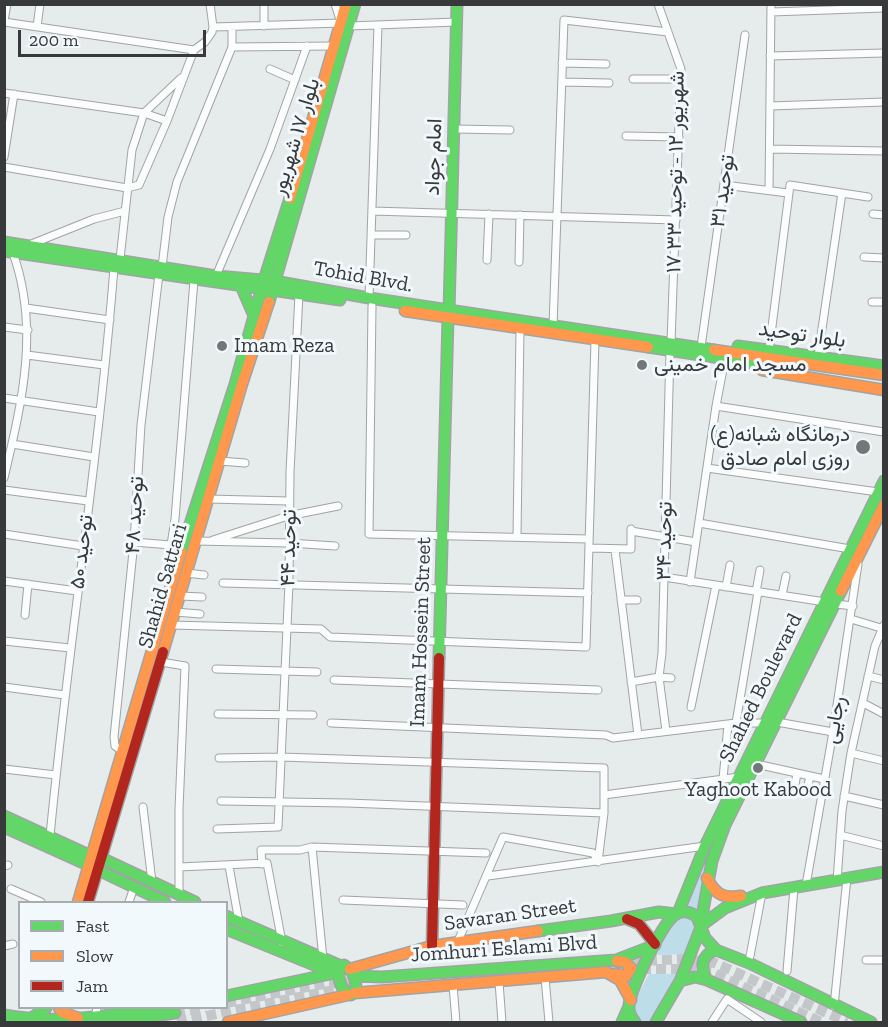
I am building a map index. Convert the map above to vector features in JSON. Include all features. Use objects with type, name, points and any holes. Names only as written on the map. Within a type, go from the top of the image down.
[{"type":"main road","points":[[266,308],[277,297],[294,290],[284,277],[277,256],[334,46],[345,25],[346,4]]},
{"type":"main road","name":"بلوار ۱۷ شهریور","points":[[268,285],[345,25],[355,4]]},
{"type":"main road","name":"امام جواد","points":[[448,314],[457,4]]},
{"type":"main road","name":"Tohid Blvd.","points":[[4,242],[161,271],[194,280],[268,285],[448,314],[553,326],[883,387]]},
{"type":"main road","name":"Tohid Blvd.","points":[[9,252],[117,263]]},
{"type":"main road","points":[[254,316],[242,283],[277,256]]},
{"type":"main road","name":"Tohid Blvd.","points":[[161,271],[216,276],[242,283]]},
{"type":"main road","name":"Shahid Sattari","points":[[127,753],[161,662],[266,308],[268,285]]},
{"type":"main road","name":"Shahid Sattari","points":[[79,901],[94,862],[127,753],[183,546],[196,539],[234,386],[254,316],[268,285]]},
{"type":"main road","name":"Tohid Blvd.","points":[[448,314],[520,329],[595,340],[701,347],[721,358]]},
{"type":"main road","name":"Imam Hossein Street","points":[[432,946],[448,314]]},
{"type":"main road","name":"بلوار توحید","points":[[721,358],[728,345],[884,366]]},
{"type":"main road","points":[[721,358],[884,375]]},
{"type":"main road","points":[[785,364],[883,387]]},
{"type":"main road","name":"Shahed Boulevard","points":[[656,1023],[680,981],[701,925],[713,852],[777,722],[884,481]]},
{"type":"main road","name":"Shahed Boulevard","points":[[854,552],[884,505]]},
{"type":"main road","name":"Shahed Boulevard","points":[[622,1023],[655,944],[669,920],[677,914],[705,846],[765,723],[830,603]]},
{"type":"main road","points":[[4,816],[50,836],[71,852]]},
{"type":"main road","points":[[4,827],[152,882],[191,901]]},
{"type":"main road","points":[[94,862],[160,901]]},
{"type":"main road","name":"Shahid Sattari","points":[[88,901],[94,862]]},
{"type":"main road","points":[[707,878],[714,890],[727,899],[884,872]]},
{"type":"main road","points":[[701,925],[725,908],[762,893]]},
{"type":"main road","name":"Savaran Street","points":[[344,971],[432,946],[659,912],[677,914]]},
{"type":"main road","points":[[677,914],[692,913],[701,925],[705,938],[716,950],[749,963],[871,1023]]},
{"type":"main road","points":[[228,917],[323,959],[344,971],[356,987],[352,994]]},
{"type":"main road","points":[[627,918],[642,927],[655,944]]},
{"type":"main road","points":[[631,955],[641,944],[642,927]]},
{"type":"main road","points":[[228,929],[324,969],[344,971]]},
{"type":"main road","name":"Jomhuri Eslami Blvd","points":[[344,971],[368,978],[616,960],[655,944]]},
{"type":"main road","points":[[707,980],[702,973],[702,960],[705,955],[716,950]]},
{"type":"main road","points":[[295,981],[301,967],[296,957]]},
{"type":"main road","points":[[606,972],[622,977],[628,974],[630,965],[616,960]]},
{"type":"main road","points":[[228,996],[344,971]]},
{"type":"main road","name":"Jomhuri Eslami Blvd","points":[[228,1023],[262,1019],[352,994],[606,972],[620,980],[630,1002],[630,1016],[635,1023]]},
{"type":"main road","points":[[321,976],[334,983],[334,994],[329,1000]]},
{"type":"main road","points":[[680,981],[695,977],[707,980],[801,1023]]},
{"type":"main road","points":[[368,978],[363,987],[370,992]]},
{"type":"main road","points":[[27,1021],[45,1009]]},
{"type":"main road","points":[[59,1009],[81,1018]]},
{"type":"main road","points":[[4,1015],[27,1021],[58,1022],[81,1018],[96,1012],[145,1009]]},
{"type":"main road","points":[[110,1023],[174,1013]]},
{"type":"street","points":[[7,4],[4,22],[194,50]]},
{"type":"street","points":[[37,27],[40,4]]},
{"type":"street","points":[[4,167],[127,188],[138,185],[167,121],[194,50],[205,42],[213,27],[210,4]]},
{"type":"street","points":[[264,4],[264,26]]},
{"type":"street","points":[[335,4],[345,25]]},
{"type":"street","name":"۱۷ شهریور ۱۲ - توحید ۳۳","points":[[658,4],[681,69],[670,346]]},
{"type":"street","points":[[769,190],[771,8],[884,8]]},
{"type":"street","points":[[553,326],[564,20],[668,32]]},
{"type":"street","points":[[213,27],[457,22]]},
{"type":"street","points":[[378,25],[371,235],[369,534],[589,538]]},
{"type":"street","points":[[232,27],[232,47],[334,46]]},
{"type":"street","name":"توحید ۳۱","points":[[701,347],[745,35]]},
{"type":"street","points":[[216,276],[270,148],[307,46]]},
{"type":"street","name":"توحید ۴۸","points":[[127,753],[115,746],[114,737],[134,542],[141,424],[169,211],[177,182],[232,47]]},
{"type":"street","points":[[770,56],[884,53]]},
{"type":"street","points":[[562,63],[606,64]]},
{"type":"street","points":[[270,69],[295,80]]},
{"type":"street","points":[[144,113],[183,77]]},
{"type":"street","points":[[633,79],[681,79]]},
{"type":"street","points":[[562,82],[609,83]]},
{"type":"street","points":[[4,93],[144,113],[167,121]]},
{"type":"street","points":[[4,157],[14,94]]},
{"type":"street","points":[[770,106],[884,102]]},
{"type":"street","name":"توحید ۵۰","points":[[50,836],[70,648],[117,263],[132,150],[144,113]]},
{"type":"street","points":[[454,129],[510,129]]},
{"type":"street","points":[[626,136],[679,137]]},
{"type":"street","points":[[770,149],[884,151]]},
{"type":"street","points":[[724,185],[788,193]]},
{"type":"street","points":[[769,350],[790,185],[868,197]]},
{"type":"street","points":[[818,356],[842,193]]},
{"type":"street","points":[[27,246],[94,219],[125,211]]},
{"type":"street","points":[[372,211],[675,220]]},
{"type":"street","points":[[487,261],[489,214]]},
{"type":"street","points":[[519,262],[520,214]]},
{"type":"street","points":[[873,214],[884,215]]},
{"type":"street","points":[[371,235],[406,235]]},
{"type":"street","points":[[5,473],[20,400],[27,355],[28,330],[21,274],[9,252]]},
{"type":"street","points":[[864,257],[884,258]]},
{"type":"street","points":[[171,545],[194,280]]},
{"type":"street","name":"توحید ۴۴","points":[[280,802],[289,584],[288,516],[294,290]]},
{"type":"street","points":[[872,302],[884,302]]},
{"type":"street","points":[[26,308],[110,320]]},
{"type":"street","points":[[4,327],[28,330]]},
{"type":"street","points":[[518,536],[520,329]]},
{"type":"street","points":[[171,625],[321,629],[330,637],[586,646],[595,340]]},
{"type":"street","name":"توحید ۳۴","points":[[666,731],[659,677],[670,346]]},
{"type":"street","points":[[27,355],[104,365]]},
{"type":"street","points":[[690,582],[721,358]]},
{"type":"street","points":[[4,398],[99,412]]},
{"type":"street","points":[[716,405],[884,432]]},
{"type":"street","points":[[12,444],[94,457]]},
{"type":"street","points":[[220,461],[245,463]]},
{"type":"street","points":[[707,468],[878,492]]},
{"type":"street","points":[[4,490],[88,501]]},
{"type":"street","points":[[209,499],[289,501]]},
{"type":"street","points":[[196,539],[338,506]]},
{"type":"street","points":[[175,519],[181,529],[196,539],[335,546]]},
{"type":"street","points":[[699,523],[854,552]]},
{"type":"street","points":[[589,548],[631,549],[631,530],[696,542]]},
{"type":"street","points":[[4,534],[83,546]]},
{"type":"street","points":[[134,542],[183,546]]},
{"type":"street","points":[[615,550],[638,735]]},
{"type":"street","name":"رجایی","points":[[806,885],[851,620],[854,552]]},
{"type":"street","points":[[726,587],[730,565]]},
{"type":"street","points":[[723,779],[760,570]]},
{"type":"street","points":[[186,573],[204,575]]},
{"type":"street","points":[[782,596],[786,576]]},
{"type":"street","points":[[664,577],[853,606]]},
{"type":"street","points":[[4,581],[77,591]]},
{"type":"street","points":[[223,583],[588,593]]},
{"type":"street","points":[[25,615],[28,584]]},
{"type":"street","points":[[691,707],[716,585]]},
{"type":"street","points":[[180,596],[202,597]]},
{"type":"street","points":[[621,600],[637,600]]},
{"type":"street","points":[[175,612],[200,614]]},
{"type":"street","points":[[834,1005],[842,879],[840,835],[844,796],[868,676],[875,646],[883,628],[851,620]]},
{"type":"street","points":[[4,640],[70,648]]},
{"type":"street","points":[[161,662],[185,666],[179,809],[179,895]]},
{"type":"street","points":[[216,669],[317,672]]},
{"type":"street","points":[[868,676],[884,680]]},
{"type":"street","points":[[631,682],[659,677],[671,678]]},
{"type":"street","points":[[334,680],[598,690]]},
{"type":"street","points":[[4,687],[65,695]]},
{"type":"street","points":[[863,703],[884,714]]},
{"type":"street","points":[[218,714],[313,715]]},
{"type":"street","points":[[777,722],[833,732]]},
{"type":"street","points":[[331,723],[606,735],[613,738],[732,724],[765,723]]},
{"type":"street","points":[[851,753],[884,761]]},
{"type":"street","points":[[219,758],[282,757],[437,761],[604,768],[604,813],[598,862]]},
{"type":"street","points":[[756,764],[824,779]]},
{"type":"street","points":[[4,769],[56,775]]},
{"type":"street","points":[[795,785],[797,774]]},
{"type":"street","points":[[807,790],[810,776]]},
{"type":"street","points":[[604,795],[739,777]]},
{"type":"street","points":[[844,796],[884,805]]},
{"type":"street","points":[[221,801],[604,813]]},
{"type":"street","points":[[217,829],[278,827],[280,802]]},
{"type":"street","points":[[143,807],[152,882]]},
{"type":"street","points":[[840,835],[884,846]]},
{"type":"street","points":[[459,942],[503,837],[593,853],[598,862]]},
{"type":"street","points":[[488,876],[705,846]]},
{"type":"street","points":[[312,847],[323,959]]},
{"type":"street","points":[[282,942],[261,850],[300,850],[312,847],[486,853]]},
{"type":"street","points":[[179,867],[265,864]]},
{"type":"street","points":[[229,866],[239,922]]},
{"type":"street","points":[[130,901],[134,887]]},
{"type":"street","points":[[787,971],[794,888]]},
{"type":"street","points":[[11,889],[37,901]]},
{"type":"street","points":[[750,956],[762,893]]},
{"type":"street","points":[[343,900],[463,905]]},
{"type":"street","points":[[4,946],[13,944]]},
{"type":"street","points":[[866,960],[884,960]]},
{"type":"street","points":[[545,978],[549,1023]]},
{"type":"street","points":[[499,982],[502,1023]]},
{"type":"street","points":[[453,985],[456,1023]]},
{"type":"street","points":[[712,1023],[727,999],[761,1023]]},
{"type":"shaded area","points":[[710,842],[704,876],[701,912],[683,906]]},
{"type":"shaded area","points":[[682,916],[691,918],[697,925],[687,954],[655,955],[673,921]]},
{"type":"shaded area","points":[[649,974],[678,974],[651,1021],[641,1021],[636,1017],[635,1004]]},
{"type":"tunnel","points":[[617,962],[684,959],[715,963],[847,1022]]},
{"type":"tunnel","points":[[596,969],[695,969],[713,973],[821,1022]]},
{"type":"tunnel","points":[[228,1003],[328,983],[362,982]]},
{"type":"tunnel","points":[[177,1022],[329,991],[350,990]]},
{"type":"tunnel","points":[[175,1013],[199,1009]]},
{"type":"traffic: fast","points":[[269,302],[355,4]]},
{"type":"traffic: fast","points":[[449,311],[457,4]]},
{"type":"traffic: fast","points":[[181,552],[235,384],[290,198]]},
{"type":"traffic: fast","points":[[4,242],[216,276],[274,281],[369,298],[714,350]]},
{"type":"traffic: fast","points":[[4,251],[340,300]]},
{"type":"traffic: fast","points":[[241,286],[254,316]]},
{"type":"traffic: fast","points":[[439,658],[448,318]]},
{"type":"traffic: fast","points":[[738,346],[884,366]]},
{"type":"traffic: fast","points":[[648,347],[773,366]]},
{"type":"traffic: fast","points":[[678,913],[705,846],[884,481]]},
{"type":"traffic: fast","points":[[701,922],[712,861],[725,825],[841,591]]},
{"type":"traffic: fast","points":[[4,816],[91,856]]},
{"type":"traffic: fast","points":[[4,827],[88,865]]},
{"type":"traffic: fast","points":[[101,858],[193,901]]},
{"type":"traffic: fast","points":[[98,870],[163,901]]},
{"type":"traffic: fast","points":[[702,925],[725,908],[762,893],[884,872]]},
{"type":"traffic: fast","points":[[538,931],[659,912],[676,914]]},
{"type":"traffic: fast","points":[[635,1022],[630,1014],[629,1005],[648,956],[670,920],[676,914],[690,913],[697,917],[701,927],[680,981],[656,1022]]},
{"type":"traffic: fast","points":[[228,917],[341,966]]},
{"type":"traffic: fast","points":[[701,927],[705,938],[716,950],[749,963],[871,1022]]},
{"type":"traffic: fast","points":[[228,930],[324,969],[339,971]]},
{"type":"traffic: fast","points":[[354,976],[382,977],[616,960],[655,945]]},
{"type":"traffic: fast","points":[[707,980],[703,971],[703,962],[707,955],[716,950]]},
{"type":"traffic: fast","points":[[344,965],[355,979],[356,990],[351,995],[344,990],[339,981],[339,969],[344,965]]},
{"type":"traffic: fast","points":[[228,996],[335,973]]},
{"type":"traffic: fast","points":[[680,981],[695,977],[707,980],[801,1022]]},
{"type":"traffic: fast","points":[[622,1022],[629,1006]]},
{"type":"traffic: fast","points":[[27,1021],[45,1009]]},
{"type":"traffic: fast","points":[[4,1015],[63,1019],[154,1009]]},
{"type":"traffic: fast","points":[[110,1022],[175,1013]]},
{"type":"traffic: slow","points":[[290,198],[346,4]]},
{"type":"traffic: slow","points":[[163,652],[242,384],[269,302]]},
{"type":"traffic: slow","points":[[405,311],[648,347]]},
{"type":"traffic: slow","points":[[714,350],[884,375]]},
{"type":"traffic: slow","points":[[762,370],[884,390]]},
{"type":"traffic: slow","points":[[841,591],[884,505]]},
{"type":"traffic: slow","points":[[78,901],[181,552]]},
{"type":"traffic: slow","points":[[707,878],[720,894],[729,897],[741,896]]},
{"type":"traffic: slow","points":[[350,969],[432,946],[538,931]]},
{"type":"traffic: slow","points":[[615,974],[626,976],[631,968],[625,962],[617,961]]},
{"type":"traffic: slow","points":[[355,993],[606,972],[620,980],[631,1000]]},
{"type":"traffic: slow","points":[[228,1022],[348,995]]},
{"type":"traffic: slow","points":[[60,1009],[78,1018]]},
{"type":"traffic: jam","points":[[88,901],[163,652]]},
{"type":"traffic: jam","points":[[432,946],[439,658]]},
{"type":"traffic: jam","points":[[627,919],[639,924],[655,944]]},
{"type":"place","name":"Imam Reza","points":[[222,346]]},
{"type":"place","name":"مسجد امام خمینی","points":[[642,365]]},
{"type":"place","name":"(ع)درمانگاه شبانه روزی امام صادق","points":[[863,447]]},
{"type":"place","name":"Yaghoot Kabood","points":[[758,768]]}]
